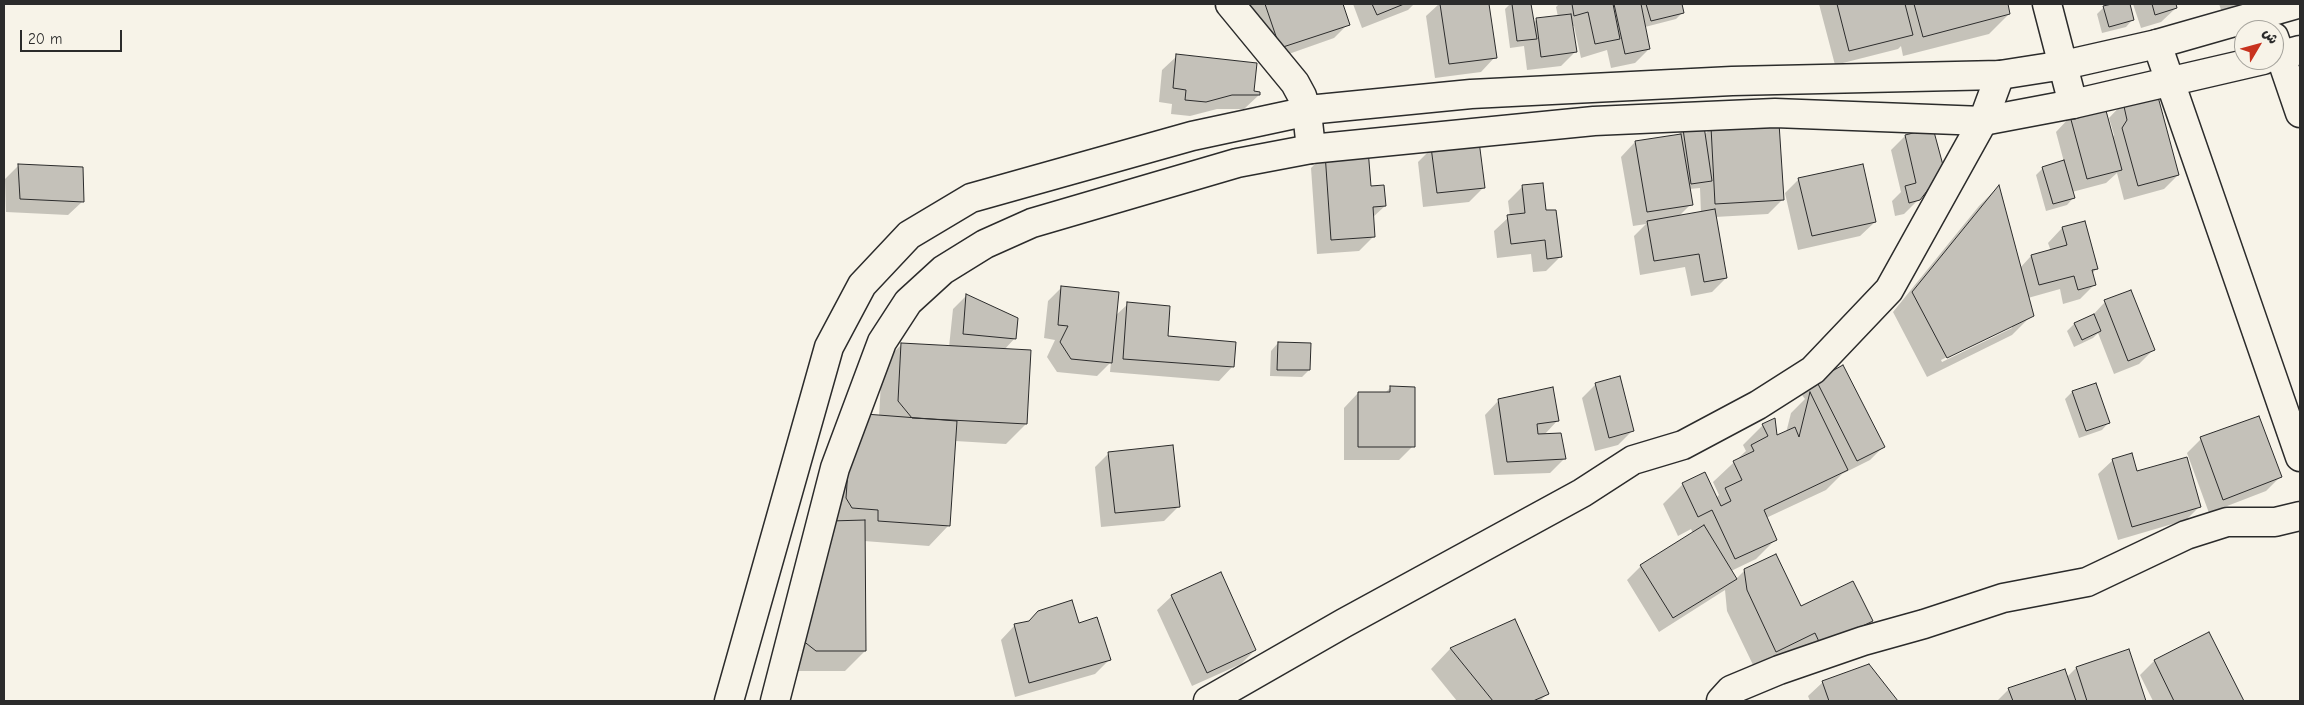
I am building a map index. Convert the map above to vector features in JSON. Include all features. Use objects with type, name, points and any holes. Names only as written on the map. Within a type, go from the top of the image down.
[{"type":"street","points":[[1230,4],[1295,83],[1307,112],[1311,149]]},
{"type":"street","points":[[2047,4],[2073,104]]},
{"type":"street","points":[[2284,28],[2297,4]]},
{"type":"street","points":[[729,701],[829,347],[862,285],[909,236],[971,198],[1192,136],[1307,112],[1471,94],[1732,81],[2000,75],[2064,64],[2157,44],[2234,43]]},
{"type":"street","points":[[2157,44],[2300,456]]},
{"type":"street","points":[[775,701],[835,468],[882,342],[908,302],[943,270],[986,244],[1032,223],[1237,163],[1311,149],[1594,121],[1775,113],[1983,121],[2169,83],[2234,59]]},
{"type":"street","points":[[2284,66],[2300,113]]},
{"type":"street","points":[[1208,701],[1582,493],[1633,460],[1683,445],[1758,405],[1813,370],[1889,290],[1983,121],[2000,75]]},
{"type":"street","points":[[1721,701],[1731,690],[1863,641],[1924,624],[2003,598],[2087,582],[2186,535],[2227,522],[2275,522],[2300,516]]},
{"type":"building","points":[[1265,4],[1343,4],[1350,25],[1280,48]]},
{"type":"building","points":[[1372,4],[1404,4],[1377,15]]},
{"type":"building","points":[[1440,4],[1489,4],[1497,58],[1449,64]]},
{"type":"building","points":[[1512,4],[1531,4],[1537,39],[1517,41]]},
{"type":"building","points":[[1572,4],[1613,4],[1620,39],[1595,44],[1588,12],[1574,16]]},
{"type":"building","points":[[1614,4],[1641,4],[1650,49],[1625,54]]},
{"type":"building","points":[[1646,4],[1682,4],[1684,13],[1651,21]]},
{"type":"building","points":[[1837,4],[1905,4],[1913,35],[1849,51]]},
{"type":"building","points":[[1914,4],[2008,4],[2010,14],[1923,37]]},
{"type":"building","points":[[2130,4],[2134,20],[2109,27],[2103,6]]},
{"type":"building","points":[[2152,4],[2176,4],[2177,8],[2155,15]]},
{"type":"building","points":[[1571,14],[1577,52],[1541,57],[1536,18]]},
{"type":"building","points":[[1176,54],[1257,63],[1254,91],[1260,92],[1260,95],[1232,95],[1206,102],[1185,100],[1186,90],[1173,88]]},
{"type":"building","points":[[2157,93],[2179,175],[2138,186],[2122,128],[2127,120],[2123,102]]},
{"type":"building","points":[[2105,107],[2122,170],[2087,179],[2070,116]]},
{"type":"building","points":[[1779,123],[1784,200],[1715,204],[1711,127]]},
{"type":"building","points":[[1704,126],[1712,181],[1691,184],[1683,129]]},
{"type":"building","points":[[1933,128],[1944,169],[1920,200],[1909,203],[1905,186],[1916,183],[1905,135]]},
{"type":"building","points":[[1681,134],[1693,205],[1647,212],[1635,141]]},
{"type":"building","points":[[1479,141],[1485,188],[1437,193],[1431,147]]},
{"type":"building","points":[[1368,149],[1371,186],[1384,185],[1386,206],[1373,207],[1375,237],[1331,240],[1325,153]]},
{"type":"building","points":[[2064,160],[2075,198],[2053,204],[2042,167]]},
{"type":"building","points":[[18,164],[83,167],[84,202],[20,199]]},
{"type":"building","points":[[1863,164],[1876,222],[1812,236],[1798,178]]},
{"type":"building","points":[[1543,183],[1546,210],[1556,210],[1562,257],[1547,259],[1545,240],[1511,244],[1507,215],[1525,213],[1522,185]]},
{"type":"building","points":[[1999,185],[2034,316],[1947,358],[1912,292]]},
{"type":"building","points":[[1715,209],[1727,278],[1704,282],[1699,254],[1654,261],[1647,221]]},
{"type":"building","points":[[2085,221],[2098,269],[2092,270],[2096,285],[2078,290],[2074,276],[2039,285],[2031,255],[2067,245],[2062,227]]},
{"type":"building","points":[[1061,286],[1119,292],[1112,363],[1071,359],[1060,342],[1068,326],[1058,325]]},
{"type":"building","points":[[2131,290],[2155,350],[2128,361],[2104,300]]},
{"type":"building","points":[[966,294],[1018,318],[1016,339],[963,334]]},
{"type":"building","points":[[1127,302],[1170,306],[1168,336],[1236,342],[1234,367],[1123,359]]},
{"type":"building","points":[[2094,314],[2101,331],[2082,340],[2074,323]]},
{"type":"building","points":[[1278,342],[1311,343],[1310,370],[1277,370]]},
{"type":"building","points":[[901,343],[1031,350],[1027,424],[912,418],[898,401]]},
{"type":"building","points":[[1843,365],[1885,447],[1857,461],[1816,380]]},
{"type":"building","points":[[1620,376],[1634,431],[1609,438],[1595,383]]},
{"type":"building","points":[[2096,383],[2110,423],[2086,431],[2072,391]]},
{"type":"building","points":[[1390,386],[1415,387],[1415,447],[1358,447],[1358,392],[1390,392]]},
{"type":"building","points":[[1553,387],[1559,421],[1537,424],[1538,434],[1561,433],[1566,459],[1507,462],[1498,399]]},
{"type":"building","points":[[1810,392],[1848,470],[1764,510],[1777,540],[1735,559],[1712,510],[1698,517],[1682,483],[1705,472],[1721,506],[1731,501],[1725,488],[1742,480],[1733,461],[1754,451],[1751,445],[1768,436],[1762,424],[1775,418],[1777,435],[1795,427],[1799,437]]},
{"type":"building","points":[[852,413],[957,421],[950,526],[878,521],[878,510],[852,508],[846,498]]},
{"type":"building","points":[[2259,416],[2282,477],[2223,500],[2200,437]]},
{"type":"building","points":[[1173,445],[1180,507],[1115,513],[1108,452]]},
{"type":"building","points":[[2132,453],[2137,471],[2187,457],[2201,507],[2132,527],[2112,459]]},
{"type":"building","points":[[865,520],[866,651],[816,651],[797,636],[830,521]]},
{"type":"building","points":[[1704,525],[1737,579],[1673,618],[1640,565]]},
{"type":"building","points":[[1776,554],[1801,606],[1853,581],[1873,621],[1821,646],[1815,633],[1776,652],[1747,590],[1744,569]]},
{"type":"building","points":[[1221,572],[1256,650],[1207,673],[1171,595]]},
{"type":"building","points":[[1072,600],[1079,623],[1097,617],[1111,660],[1029,683],[1014,624],[1029,621],[1038,611]]},
{"type":"building","points":[[1515,619],[1549,694],[1533,701],[1493,701],[1450,648]]},
{"type":"building","points":[[2209,632],[2244,701],[2174,701],[2154,660]]},
{"type":"building","points":[[2129,649],[2146,701],[2087,701],[2076,667]]},
{"type":"building","points":[[1869,664],[1898,701],[1829,701],[1822,681]]},
{"type":"building","points":[[2065,669],[2076,701],[2013,701],[2008,688]]}]
